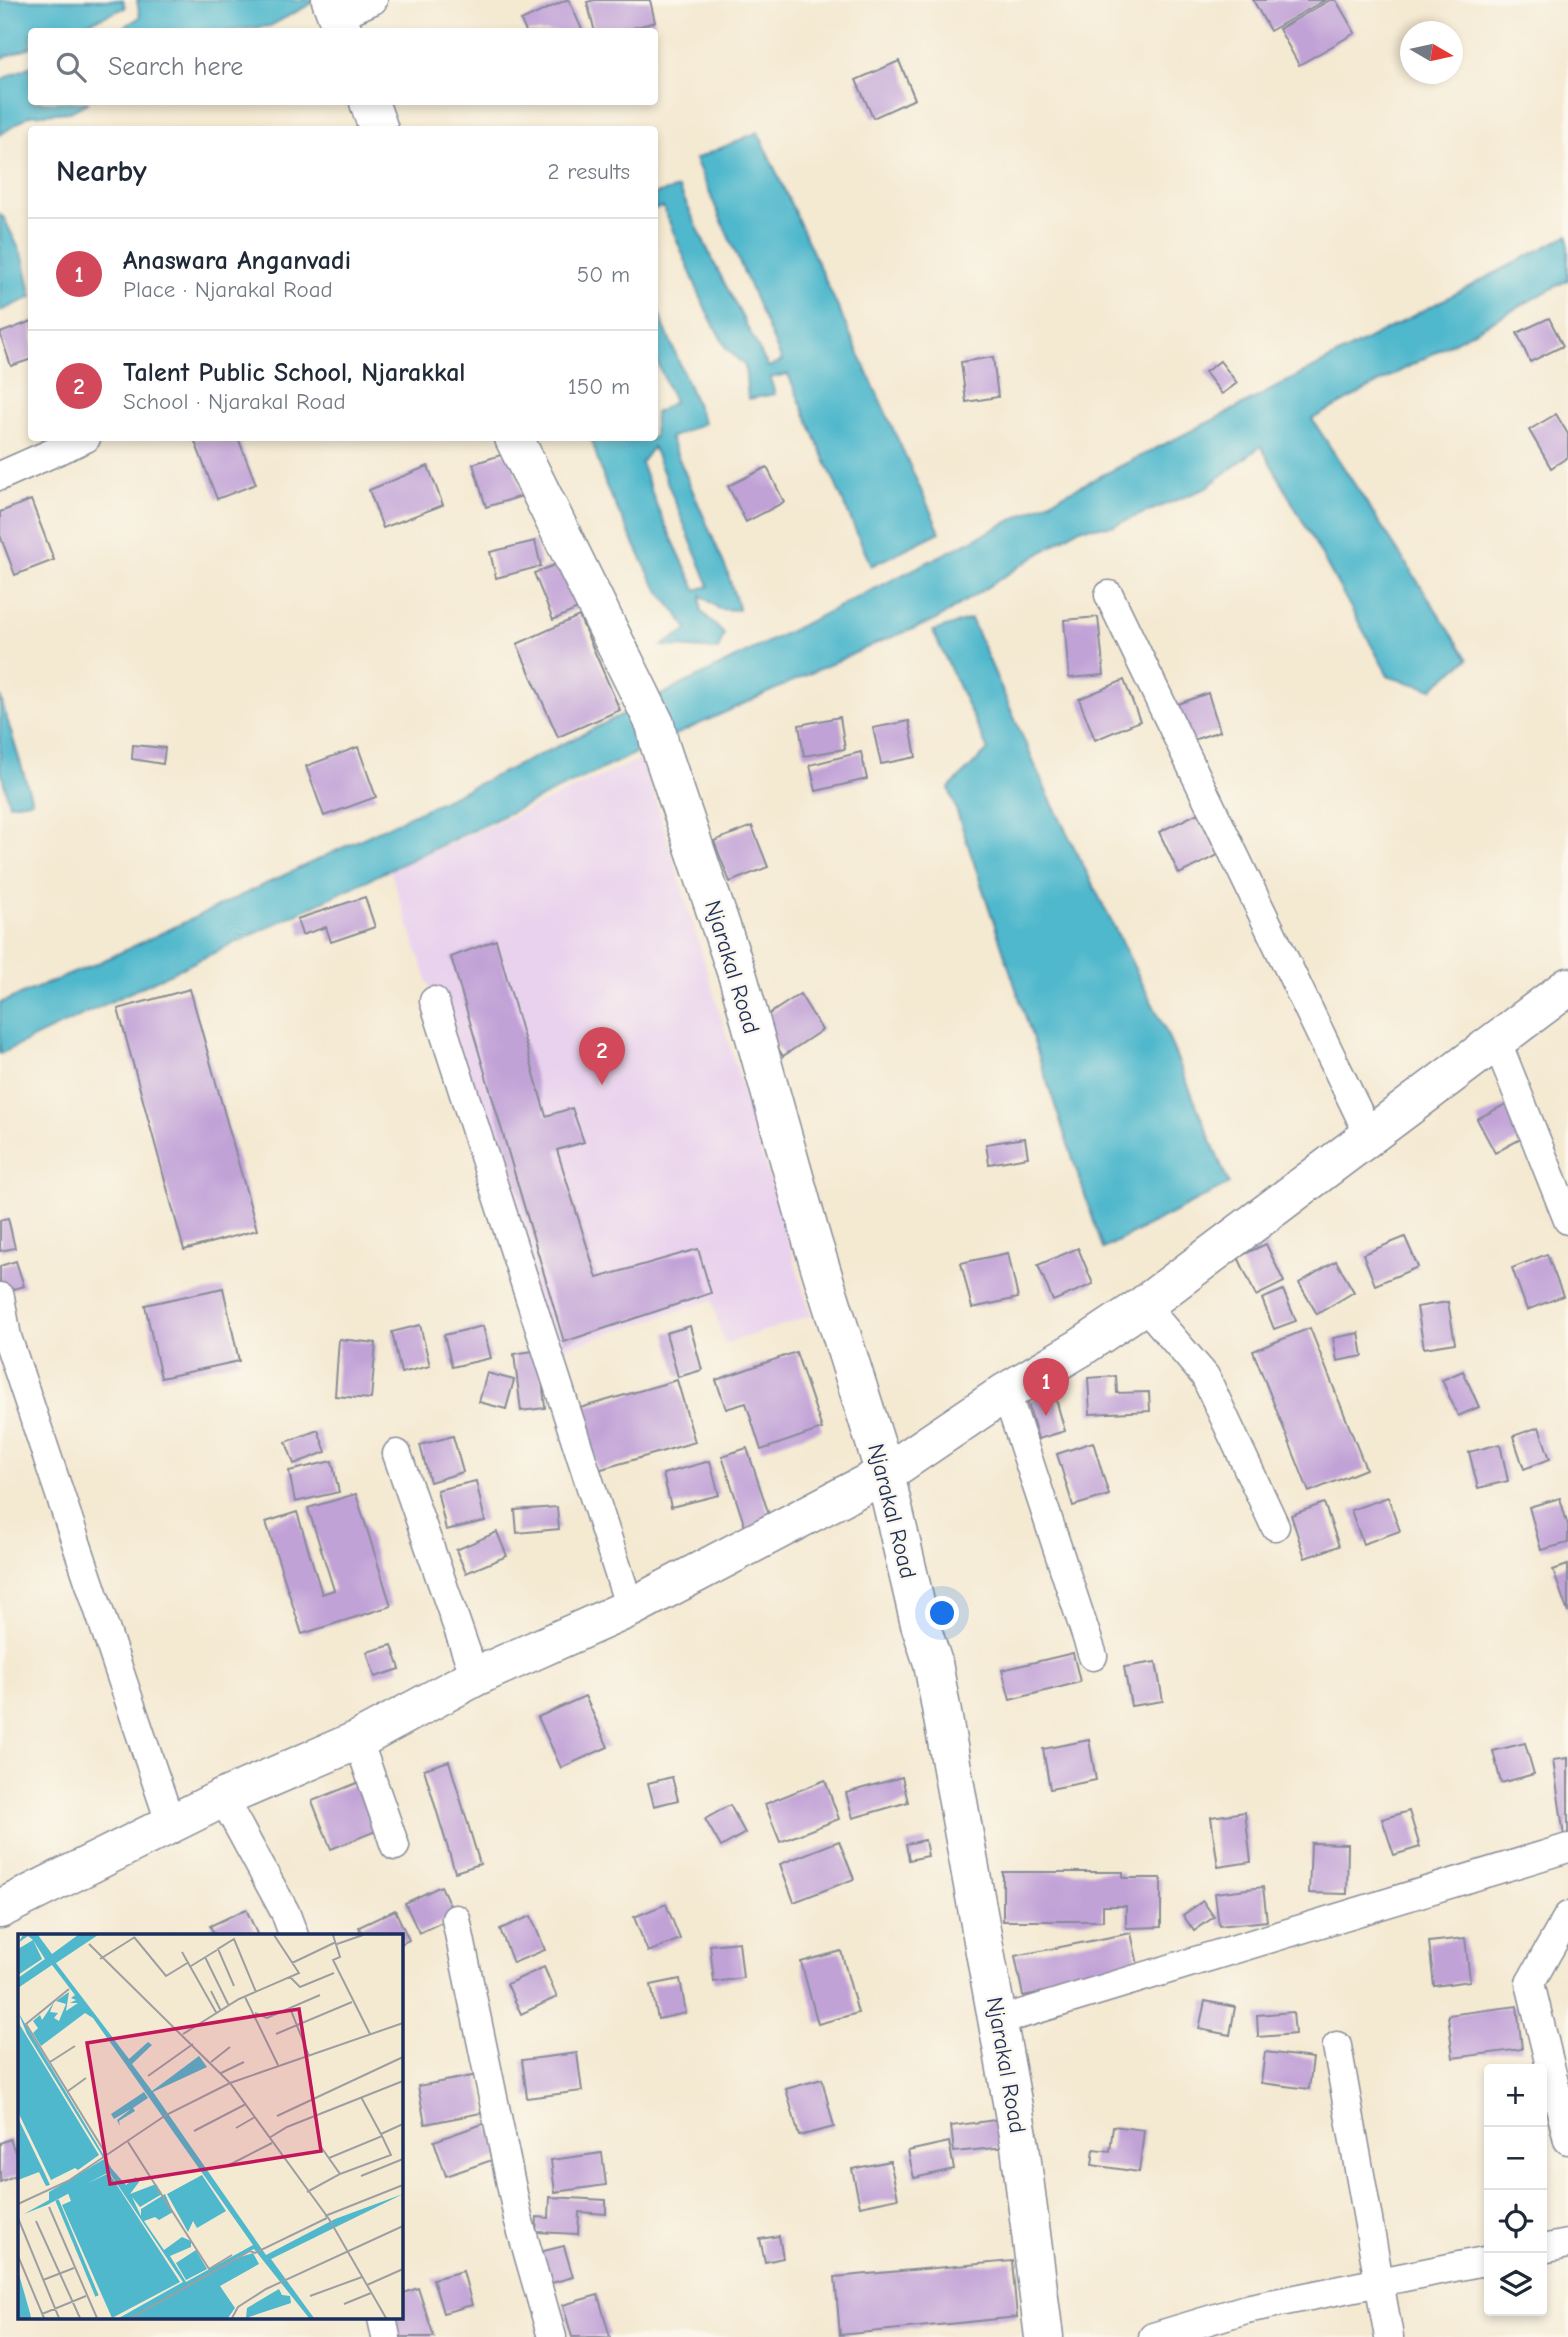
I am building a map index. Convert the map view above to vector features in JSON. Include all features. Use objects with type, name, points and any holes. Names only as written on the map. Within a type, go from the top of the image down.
[{"type":"main road","points":[[370,105],[378,126]]},
{"type":"main road","name":"Njarakal Road","points":[[515,441],[655,724],[738,980],[812,1241],[885,1474],[920,1624],[933,1663],[1020,2146],[1044,2337]]},
{"type":"main road","points":[[0,1909],[223,1798],[358,1740],[475,1678],[631,1608],[885,1474],[1006,1392],[1144,1306],[1568,987]]},
{"type":"street","points":[[336,13],[373,0]]},
{"type":"street","points":[[0,476],[79,441]]},
{"type":"street","points":[[1108,595],[1369,1135]]},
{"type":"street","points":[[434,1001],[631,1608]]},
{"type":"street","points":[[1497,1042],[1568,1220]]},
{"type":"street","points":[[0,1297],[7,1337],[171,1825]]},
{"type":"street","points":[[1144,1306],[1205,1376],[1275,1526]]},
{"type":"street","points":[[1006,1392],[1093,1656]]},
{"type":"street","points":[[397,1454],[475,1678]]},
{"type":"street","points":[[358,1740],[395,1846]]},
{"type":"street","points":[[223,1798],[285,1912],[293,1934]]},
{"type":"street","points":[[998,2021],[1568,1848]]},
{"type":"street","points":[[1568,1916],[1530,1983],[1568,2140]]},
{"type":"street","points":[[456,1919],[518,2218],[552,2337]]},
{"type":"street","points":[[1336,2046],[1389,2337]]},
{"type":"street","points":[[1547,2248],[1568,2244]]},
{"type":"street","points":[[1153,2337],[1247,2309],[1484,2261]]},
{"type":"shaded area","points":[[643,758],[811,1316],[724,1344],[712,1300],[552,1352],[390,870]]},
{"type":"water","points":[[0,0],[123,0],[125,8],[75,28],[28,28],[28,48],[0,59]]},
{"type":"water","points":[[137,0],[318,0],[270,26],[254,28],[122,28],[140,17]]},
{"type":"water","points":[[28,67],[28,105],[83,105],[70,112],[30,115],[0,135],[0,80]]},
{"type":"water","points":[[758,132],[940,532],[871,566],[788,374],[770,378],[775,394],[748,399],[745,366],[726,348],[707,312],[663,207],[658,208],[658,193],[679,188],[768,367],[782,361],[695,159]]},
{"type":"water","points":[[0,214],[23,257],[28,279],[28,299],[0,311]]},
{"type":"water","points":[[1568,235],[1568,280],[1312,419],[1468,659],[1432,689],[1389,677],[1261,446],[1204,489],[1112,526],[1080,528],[934,621],[879,642],[640,751],[0,1054],[0,1003],[98,963],[569,741],[1225,414]]},
{"type":"water","points":[[658,311],[704,423],[670,438],[727,571],[739,610],[719,609],[701,595],[701,611],[724,634],[718,650],[662,646],[688,629],[653,582],[606,486],[592,441],[658,441],[658,411],[674,402],[658,364]],"holes":[[[653,447],[709,586],[696,590],[658,509],[641,463]]]},
{"type":"water","points":[[971,619],[1048,795],[1164,1027],[1229,1184],[1103,1249],[949,788],[988,750],[933,631]]},
{"type":"water","points":[[0,696],[32,801],[9,804],[0,767]]},
{"type":"building","points":[[569,0],[581,28],[524,28],[521,21]]},
{"type":"building","points":[[650,0],[655,22],[633,28],[594,28],[587,2]]},
{"type":"building","points":[[1253,0],[1325,0],[1270,31]]},
{"type":"building","points":[[1330,0],[1336,0],[1355,33],[1299,65],[1279,29]]},
{"type":"building","points":[[899,61],[915,99],[873,118],[856,80]]},
{"type":"building","points":[[1549,318],[1563,346],[1530,362],[1517,333]]},
{"type":"building","points":[[28,322],[28,360],[11,366],[0,333]]},
{"type":"building","points":[[993,357],[998,397],[966,402],[961,362]]},
{"type":"building","points":[[1220,361],[1237,383],[1222,394],[1205,372]]},
{"type":"building","points":[[1556,414],[1568,434],[1568,457],[1551,468],[1529,430]]},
{"type":"building","points":[[195,441],[239,441],[256,484],[217,499]]},
{"type":"building","points":[[510,452],[522,496],[486,507],[473,464]]},
{"type":"building","points":[[428,466],[443,505],[383,528],[369,490]]},
{"type":"building","points":[[767,467],[784,502],[746,522],[728,486]]},
{"type":"building","points":[[31,500],[54,560],[15,575],[0,535],[0,512]]},
{"type":"building","points":[[535,541],[541,566],[496,578],[490,552]]},
{"type":"building","points":[[562,562],[580,608],[553,620],[534,573]]},
{"type":"building","points":[[579,616],[620,710],[558,737],[517,644]]},
{"type":"building","points":[[1098,617],[1104,675],[1069,678],[1064,620]]},
{"type":"building","points":[[1124,680],[1140,721],[1095,740],[1079,699]]},
{"type":"building","points":[[1208,693],[1220,731],[1187,742],[1175,705]]},
{"type":"building","points":[[840,717],[845,749],[804,756],[799,725]]},
{"type":"building","points":[[909,721],[916,757],[881,764],[873,728]]},
{"type":"building","points":[[133,745],[165,748],[163,764],[132,759]]},
{"type":"building","points":[[358,747],[376,797],[324,816],[306,766]]},
{"type":"building","points":[[861,752],[867,779],[816,791],[810,765]]},
{"type":"building","points":[[1198,813],[1218,855],[1179,874],[1159,832]]},
{"type":"building","points":[[752,826],[768,867],[730,882],[714,841]]},
{"type":"building","points":[[365,897],[375,927],[331,942],[326,927],[302,935],[297,919]]},
{"type":"building","points":[[496,940],[546,1116],[572,1108],[584,1142],[557,1150],[597,1278],[698,1249],[711,1293],[564,1342],[451,957]]},
{"type":"building","points":[[190,989],[257,1230],[184,1250],[118,1009]]},
{"type":"building","points":[[800,994],[822,1030],[783,1056],[760,1020]]},
{"type":"building","points":[[1510,1102],[1528,1135],[1495,1153],[1477,1119]]},
{"type":"building","points":[[1025,1138],[1028,1157],[989,1164],[986,1144]]},
{"type":"building","points":[[8,1218],[15,1248],[0,1251],[0,1220]]},
{"type":"building","points":[[1405,1237],[1418,1267],[1375,1285],[1363,1254]]},
{"type":"building","points":[[1266,1244],[1284,1282],[1256,1296],[1238,1257]]},
{"type":"building","points":[[1078,1248],[1093,1284],[1053,1301],[1038,1265]]},
{"type":"building","points":[[1008,1253],[1018,1298],[972,1308],[961,1263]]},
{"type":"building","points":[[1547,1254],[1563,1296],[1527,1310],[1512,1268]]},
{"type":"building","points":[[16,1261],[24,1286],[0,1293],[0,1266]]},
{"type":"building","points":[[1336,1261],[1354,1292],[1317,1314],[1299,1283]]},
{"type":"building","points":[[223,1288],[239,1361],[161,1378],[145,1305]]},
{"type":"building","points":[[1283,1290],[1296,1321],[1274,1329],[1262,1299]]},
{"type":"building","points":[[1448,1302],[1455,1343],[1424,1348],[1417,1307]]},
{"type":"building","points":[[420,1325],[430,1366],[401,1373],[392,1332]]},
{"type":"building","points":[[483,1326],[491,1358],[452,1367],[444,1335]]},
{"type":"building","points":[[690,1326],[702,1370],[678,1377],[666,1333]]},
{"type":"building","points":[[1310,1328],[1366,1469],[1309,1492],[1253,1351]]},
{"type":"building","points":[[1359,1333],[1363,1356],[1337,1361],[1333,1338]]},
{"type":"building","points":[[339,1339],[376,1343],[371,1399],[335,1396]]},
{"type":"building","points":[[539,1350],[545,1408],[521,1411],[514,1354]]},
{"type":"building","points":[[796,1352],[822,1429],[761,1450],[746,1403],[726,1409],[716,1380]]},
{"type":"building","points":[[1463,1371],[1479,1407],[1458,1416],[1442,1380]]},
{"type":"building","points":[[487,1373],[514,1380],[506,1409],[479,1402]]},
{"type":"building","points":[[1116,1376],[1117,1393],[1149,1392],[1150,1411],[1090,1414],[1088,1378]]},
{"type":"building","points":[[677,1380],[695,1442],[598,1470],[580,1408]]},
{"type":"building","points":[[1054,1392],[1065,1431],[1038,1439],[1027,1400]]},
{"type":"building","points":[[1539,1427],[1550,1459],[1524,1469],[1513,1436]]},
{"type":"building","points":[[318,1430],[326,1452],[294,1464],[286,1442]]},
{"type":"building","points":[[453,1436],[463,1472],[430,1482],[420,1445]]},
{"type":"building","points":[[1093,1442],[1109,1495],[1073,1506],[1057,1454]]},
{"type":"building","points":[[1500,1444],[1508,1481],[1478,1488],[1469,1452]]},
{"type":"building","points":[[747,1448],[771,1521],[746,1530],[722,1456]]},
{"type":"building","points":[[332,1461],[339,1492],[295,1502],[289,1471]]},
{"type":"building","points":[[710,1461],[719,1495],[671,1507],[663,1474]]},
{"type":"building","points":[[476,1481],[485,1521],[446,1530],[437,1490]]},
{"type":"building","points":[[356,1494],[391,1606],[302,1634],[266,1522],[297,1512],[322,1594],[334,1590],[308,1508]]},
{"type":"building","points":[[1388,1497],[1400,1531],[1363,1544],[1351,1510]]},
{"type":"building","points":[[1560,1498],[1568,1526],[1568,1543],[1541,1550],[1529,1507]]},
{"type":"building","points":[[1324,1503],[1339,1546],[1305,1558],[1291,1515]]},
{"type":"building","points":[[557,1507],[559,1529],[517,1533],[515,1510]]},
{"type":"building","points":[[497,1532],[507,1556],[466,1573],[456,1550]]},
{"type":"building","points":[[1568,1565],[1568,1613],[1553,1570]]},
{"type":"building","points":[[392,1645],[400,1669],[375,1677],[367,1652]]},
{"type":"building","points":[[1073,1653],[1080,1682],[1010,1700],[1002,1670]]},
{"type":"building","points":[[1156,1662],[1163,1701],[1131,1706],[1124,1667]]},
{"type":"building","points":[[585,1696],[608,1747],[561,1768],[538,1717]]},
{"type":"building","points":[[1089,1740],[1096,1780],[1050,1789],[1043,1749]]},
{"type":"building","points":[[1525,1743],[1534,1774],[1501,1783],[1493,1751]]},
{"type":"building","points":[[1568,1758],[1568,1835],[1564,1836],[1553,1760]]},
{"type":"building","points":[[449,1761],[480,1864],[455,1872],[424,1769]]},
{"type":"building","points":[[672,1777],[678,1800],[654,1806],[648,1783]]},
{"type":"building","points":[[902,1777],[908,1802],[853,1818],[846,1793]]},
{"type":"building","points":[[825,1780],[839,1819],[780,1842],[765,1804]]},
{"type":"building","points":[[362,1781],[381,1829],[331,1849],[312,1801]]},
{"type":"building","points":[[730,1805],[745,1833],[721,1847],[705,1819]]},
{"type":"building","points":[[1409,1811],[1420,1847],[1394,1855],[1382,1819]]},
{"type":"building","points":[[1245,1812],[1251,1862],[1218,1867],[1211,1817]]},
{"type":"building","points":[[925,1840],[928,1856],[909,1860],[906,1844]]},
{"type":"building","points":[[839,1841],[854,1879],[794,1902],[780,1864]]},
{"type":"building","points":[[1311,1843],[1348,1844],[1347,1894],[1309,1893]]},
{"type":"building","points":[[1003,1872],[1123,1872],[1123,1878],[1161,1878],[1161,1927],[1126,1928],[1126,1906],[1103,1906],[1103,1921],[1003,1921]]},
{"type":"building","points":[[441,1886],[455,1916],[419,1933],[405,1903]]},
{"type":"building","points":[[1263,1887],[1267,1921],[1219,1926],[1215,1893]]},
{"type":"building","points":[[1203,1901],[1214,1917],[1194,1931],[1183,1915]]},
{"type":"building","points":[[666,1904],[680,1939],[648,1952],[634,1917]]},
{"type":"building","points":[[246,1909],[257,1934],[214,1934],[210,1926]]},
{"type":"building","points":[[395,1910],[409,1940],[402,1944],[402,1934],[362,1934],[359,1927]]},
{"type":"building","points":[[531,1916],[545,1950],[513,1963],[500,1929]]},
{"type":"building","points":[[1131,1933],[1140,1974],[1023,1996],[1015,1956]]},
{"type":"building","points":[[1465,1938],[1470,1981],[1434,1986],[1429,1942]]},
{"type":"building","points":[[739,1942],[743,1978],[714,1982],[710,1945]]},
{"type":"building","points":[[841,1951],[858,2013],[818,2024],[801,1962]]},
{"type":"building","points":[[544,1967],[557,1997],[521,2014],[507,1984]]},
{"type":"building","points":[[680,1979],[686,2013],[658,2019],[651,1985]]},
{"type":"building","points":[[1205,2001],[1235,2007],[1230,2035],[1199,2029]]},
{"type":"building","points":[[1517,2006],[1522,2049],[1453,2058],[1448,2015]]},
{"type":"building","points":[[1293,2012],[1295,2034],[1258,2037],[1257,2015]]},
{"type":"building","points":[[1265,2052],[1313,2058],[1309,2089],[1261,2083]]},
{"type":"building","points":[[577,2053],[582,2091],[527,2098],[522,2060]]},
{"type":"building","points":[[478,2075],[486,2112],[425,2124],[418,2086]]},
{"type":"building","points":[[822,2079],[834,2127],[799,2136],[786,2089]]},
{"type":"building","points":[[1003,2119],[1006,2147],[954,2152],[951,2126]]},
{"type":"building","points":[[488,2122],[501,2157],[446,2176],[434,2141]]},
{"type":"building","points":[[1113,2126],[1144,2130],[1139,2172],[1092,2165],[1094,2149],[1110,2151]]},
{"type":"building","points":[[10,2139],[18,2159],[18,2181],[16,2175],[0,2182],[0,2143]]},
{"type":"building","points":[[949,2142],[954,2169],[914,2178],[908,2151]]},
{"type":"building","points":[[602,2153],[606,2185],[555,2192],[551,2160]]},
{"type":"building","points":[[890,2161],[898,2198],[860,2206],[852,2169]]},
{"type":"building","points":[[550,2197],[606,2200],[606,2214],[579,2212],[578,2234],[536,2232],[537,2217],[549,2218]]},
{"type":"building","points":[[779,2236],[783,2258],[765,2262],[760,2239]]},
{"type":"building","points":[[564,2246],[573,2277],[548,2284],[540,2252]]},
{"type":"building","points":[[1012,2261],[1017,2317],[840,2335],[835,2277]]},
{"type":"building","points":[[463,2271],[472,2305],[443,2313],[433,2279]]},
{"type":"building","points":[[418,2288],[434,2337],[393,2337],[388,2320],[402,2320],[402,2294]]},
{"type":"building","points":[[598,2295],[610,2337],[572,2337],[563,2305]]},
{"type":"place","name":"Talent Public School, Njarakkal","points":[[602,1085]]},
{"type":"place","name":"Anaswara Anganvadi","points":[[1046,1416]]}]
